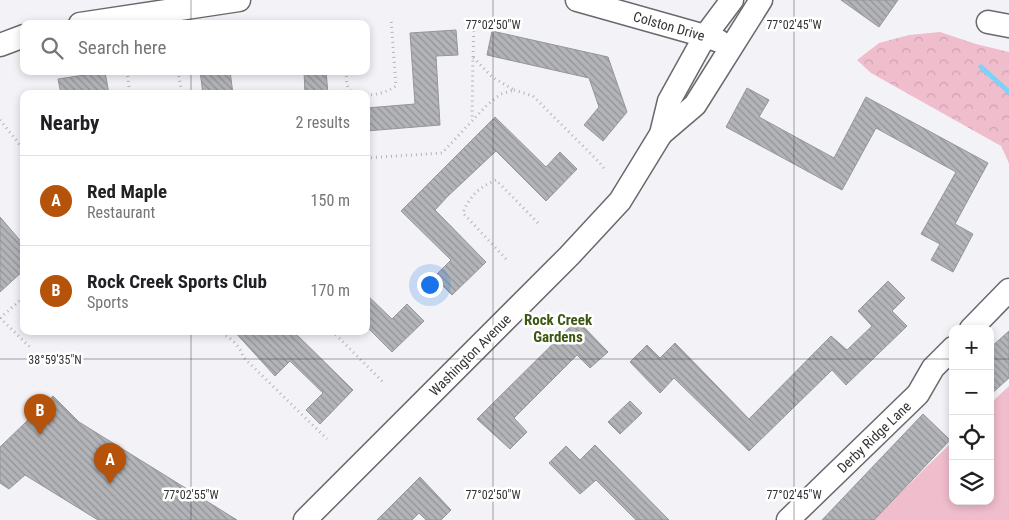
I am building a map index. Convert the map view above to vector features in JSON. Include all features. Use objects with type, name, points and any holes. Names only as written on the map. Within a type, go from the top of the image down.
[{"type":"street","points":[[91,20],[122,9],[239,0]]},
{"type":"street","name":"Colston Drive","points":[[577,0],[705,36],[732,46]]},
{"type":"street","name":"Washington Avenue","points":[[305,520],[569,256],[620,201],[661,134],[669,101],[705,36],[732,0]]},
{"type":"street","name":"Washington Avenue","points":[[661,134],[695,106],[761,0]]},
{"type":"street","points":[[0,45],[20,38]]},
{"type":"street","points":[[975,325],[1009,290]]},
{"type":"street","name":"Derby Ridge Lane","points":[[788,520],[918,394],[933,368],[949,352]]},
{"type":"path","points":[[370,95],[379,94],[396,86],[391,19]]},
{"type":"path","points":[[472,119],[474,20]]},
{"type":"path","points":[[473,57],[492,76],[514,90],[533,96],[605,170]]},
{"type":"path","points":[[127,75],[129,90]]},
{"type":"path","points":[[179,75],[181,90]]},
{"type":"path","points":[[346,75],[347,88],[349,90]]},
{"type":"path","points":[[370,158],[442,152],[472,119],[495,98],[514,90]]},
{"type":"path","points":[[0,120],[20,145]]},
{"type":"path","points":[[506,259],[463,213],[476,191],[485,184],[496,180],[540,225]]},
{"type":"path","points":[[20,300],[0,318],[32,349]]},
{"type":"path","points":[[225,335],[241,350],[242,357],[327,439]]},
{"type":"path","points":[[336,335],[383,382]]},
{"type":"green space","points":[[940,32],[976,44],[1009,52],[1009,163],[1001,146],[871,73],[857,60],[879,43],[909,35]]},
{"type":"green space","points":[[1009,386],[1009,520],[872,520],[949,445],[949,505],[994,505],[994,400]]},
{"type":"building","points":[[841,0],[898,0],[879,27]]},
{"type":"building","points":[[456,30],[458,55],[436,56],[440,125],[370,131],[370,108],[415,104],[410,33]]},
{"type":"building","points":[[492,31],[608,57],[627,112],[603,141],[584,125],[599,107],[589,78],[487,55]]},
{"type":"building","points":[[85,75],[106,75],[108,90],[60,90],[58,79]]},
{"type":"building","points":[[201,75],[231,75],[232,90],[202,90]]},
{"type":"building","points":[[304,75],[326,75],[328,90],[305,90]]},
{"type":"building","points":[[747,88],[769,100],[759,117],[834,158],[866,97],[988,163],[955,224],[973,234],[953,272],[931,260],[940,244],[921,234],[956,172],[876,128],[842,190],[726,127]]},
{"type":"building","points":[[495,117],[546,167],[560,152],[577,169],[546,201],[496,151],[448,196],[435,210],[486,262],[452,295],[434,277],[451,260],[401,211]]},
{"type":"building","points":[[0,217],[20,240],[20,274],[0,292]]},
{"type":"building","points":[[888,281],[905,298],[892,311],[907,326],[846,385],[832,370],[749,451],[674,378],[660,393],[630,362],[647,345],[660,358],[675,343],[749,419],[831,336],[847,350],[872,326],[858,311]]},
{"type":"building","points":[[370,298],[392,319],[407,304],[424,321],[392,352],[370,330]]},
{"type":"building","points":[[577,320],[608,352],[590,368],[577,355],[514,418],[527,432],[510,449],[477,419]]},
{"type":"building","points":[[1009,331],[1009,378],[994,391],[994,370],[994,344]]},
{"type":"building","points":[[238,335],[297,335],[353,390],[320,424],[306,410],[323,393],[290,361],[275,376]]},
{"type":"building","points":[[53,396],[79,422],[237,520],[98,520],[25,475],[9,489],[0,483],[0,447]]},
{"type":"building","points":[[630,401],[642,413],[620,434],[608,422]]},
{"type":"building","points":[[923,414],[949,439],[874,520],[822,520]]},
{"type":"building","points":[[595,445],[669,520],[636,520],[596,480],[580,494],[549,463],[566,446],[580,460]]},
{"type":"building","points":[[420,477],[451,510],[441,520],[426,520],[419,513],[412,520],[377,520]]},
{"type":"waterway","points":[[981,67],[1009,92]]},
{"type":"place","name":"Rock Creek Sports Club","points":[[40,435]]},
{"type":"place","name":"Red Maple","points":[[110,484]]},
{"type":"district","name":"Rock Creek Gardens","points":[[558,328]]}]
